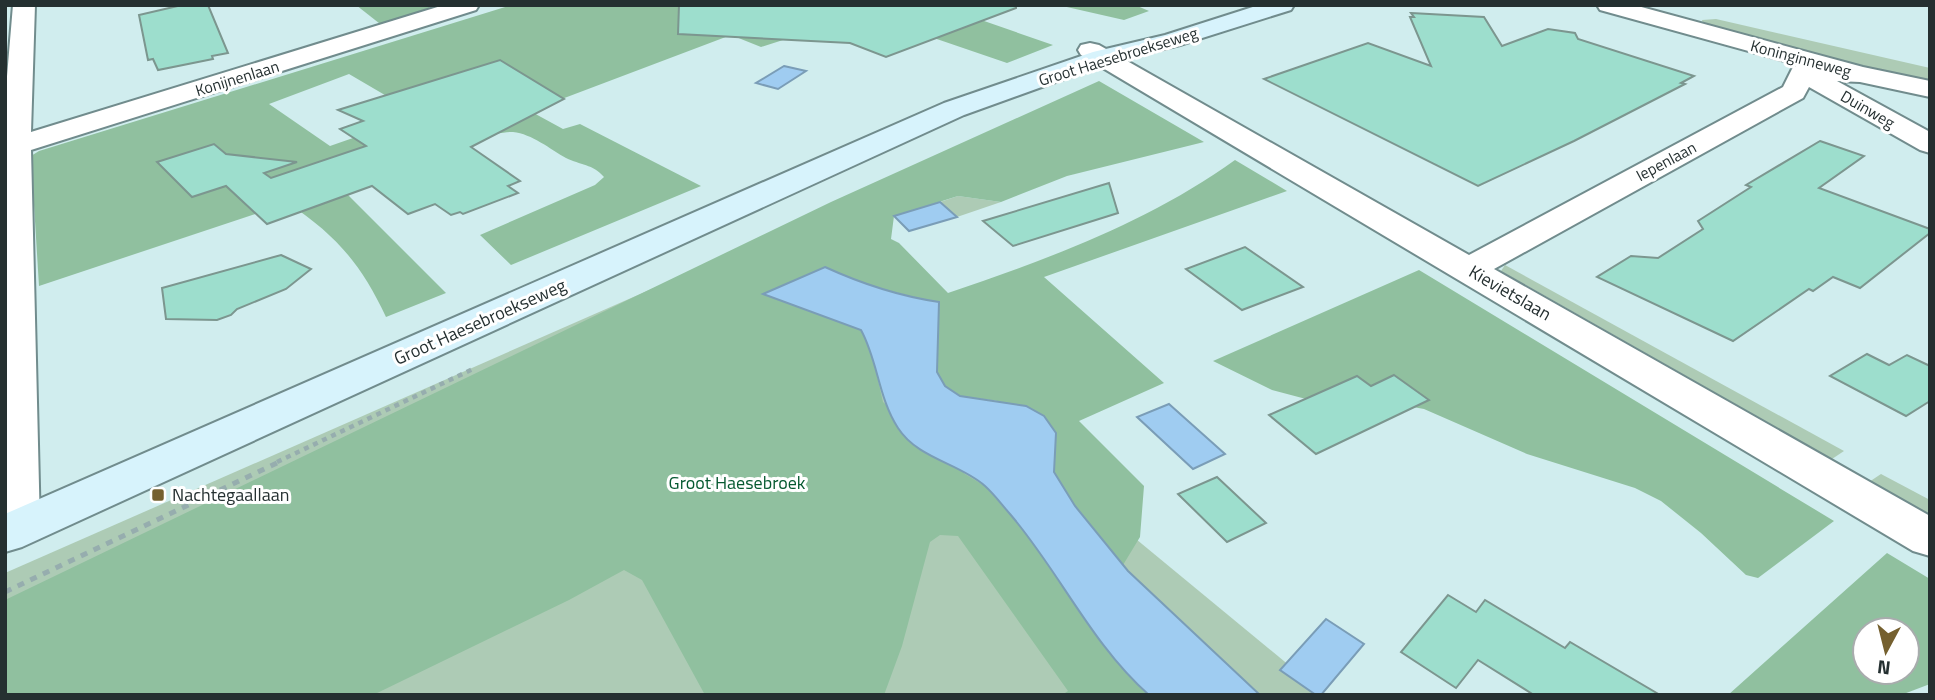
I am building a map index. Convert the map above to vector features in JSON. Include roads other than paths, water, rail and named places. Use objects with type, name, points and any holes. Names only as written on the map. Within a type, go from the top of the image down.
[{"type":"street","points":[[11,531],[11,148],[24,5]]},
{"type":"street","name":"Konijnenlaan","points":[[11,148],[468,5]]},
{"type":"street","name":"Groot Haesebroekseweg","points":[[11,531],[954,109],[1096,53],[1243,5]]},
{"type":"street","name":"Groot Haesebroekseweg","points":[[1096,53],[1172,40],[1283,5]]},
{"type":"street","name":"Koninginneweg","points":[[1608,5],[1860,74],[1930,89]]},
{"type":"street","name":"Koninginneweg","points":[[1673,23],[1700,8],[1763,24]]},
{"type":"street","name":"Duinweg","points":[[1731,40],[1802,72],[1930,144]]},
{"type":"street","name":"Kievietslaan","points":[[1096,53],[1930,538]]},
{"type":"street","points":[[1802,72],[1860,74]]},
{"type":"street","name":"Iepenlaan","points":[[1468,269],[1794,92],[1802,72]]},
{"type":"water","points":[[784,66],[806,71],[778,89],[756,83]]},
{"type":"water","points":[[940,202],[957,217],[909,231],[894,216]]},
{"type":"water","points":[[825,267],[881,289],[939,302],[937,372],[945,386],[960,396],[1026,406],[1044,416],[1056,433],[1054,472],[1075,506],[1128,571],[1260,695],[1149,695],[1110,654],[1028,536],[992,492],[975,478],[916,447],[898,428],[886,404],[861,330],[763,294]]},
{"type":"water","points":[[1169,404],[1225,454],[1193,469],[1137,417]]},
{"type":"water","points":[[1326,619],[1364,644],[1321,695],[1316,695],[1280,670]]},
{"type":"place","name":"Nachtegaallaan","points":[[158,495]]},
{"type":"park label","name":"Groot Haesebroek","points":[[737,483]]}]
